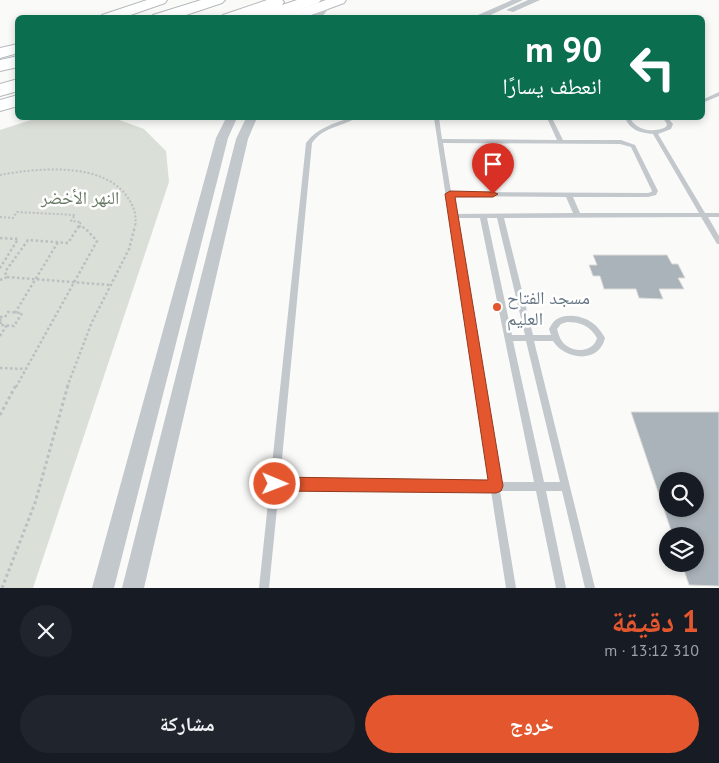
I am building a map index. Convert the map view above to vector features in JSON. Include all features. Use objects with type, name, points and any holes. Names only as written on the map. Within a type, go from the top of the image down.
[{"type":"highway","points":[[146,15],[152,11],[190,0]]},
{"type":"highway","points":[[169,15],[217,0]]},
{"type":"highway","points":[[239,15],[282,0]]},
{"type":"highway","points":[[267,15],[312,0]]},
{"type":"highway","points":[[0,66],[15,62]]},
{"type":"highway","points":[[0,90],[15,85]]},
{"type":"main road","points":[[116,15],[160,0]]},
{"type":"main road","points":[[297,15],[334,2]]},
{"type":"main road","points":[[0,53],[15,49]]},
{"type":"main road","points":[[0,106],[15,101]]},
{"type":"street","points":[[482,15],[519,0]]},
{"type":"street","points":[[500,15],[536,0]]},
{"type":"street","points":[[319,15],[334,2]]},
{"type":"street","points":[[103,588],[222,138],[230,120]]},
{"type":"street","points":[[133,588],[242,139],[249,120]]},
{"type":"lane","points":[[705,101],[719,94]]},
{"type":"lane","points":[[264,588],[309,143],[313,136],[320,131],[348,120]]},
{"type":"lane","points":[[436,120],[450,194],[511,588]]},
{"type":"lane","points":[[551,120],[561,142]]},
{"type":"lane","points":[[629,120],[636,128],[656,133],[669,128],[669,120]]},
{"type":"lane","points":[[656,133],[719,242]]},
{"type":"lane","points":[[440,141],[622,142],[633,146],[655,191],[654,194],[648,195],[450,194]]},
{"type":"lane","points":[[569,195],[576,215]]},
{"type":"lane","points":[[453,216],[719,215]]},
{"type":"lane","points":[[483,216],[561,588]]},
{"type":"lane","points":[[500,216],[590,588]]},
{"type":"lane","points":[[508,338],[554,338],[565,348],[582,354],[592,352],[598,347],[600,340],[598,332],[591,324],[573,319],[558,322],[553,329],[554,338]]},
{"type":"lane","points":[[275,484],[565,487]]},
{"type":"path","points":[[0,175],[40,169],[78,171],[105,179],[125,193],[134,208],[136,216],[136,232],[130,249],[110,285],[77,358],[59,413],[34,507],[2,588]]},
{"type":"path","points":[[0,217],[13,218],[17,212],[76,215],[71,221],[81,222],[68,243],[28,240],[5,272],[7,277]]},
{"type":"path","points":[[0,415],[97,241],[85,228],[79,226]]},
{"type":"path","points":[[0,238],[18,239],[0,268]]},
{"type":"path","points":[[15,313],[58,242]]},
{"type":"path","points":[[0,280],[7,277],[110,285]]},
{"type":"path","points":[[8,312],[15,313],[22,314],[14,326],[0,324],[2,320],[0,318],[5,317],[8,312]]},
{"type":"path","points":[[0,336],[7,325]]},
{"type":"path","points":[[0,368],[26,370]]},
{"type":"green space","name":"النهر الأخضر","points":[[31,120],[119,120],[144,129],[166,151],[169,182],[33,588],[0,588],[0,130]]},
{"type":"building","points":[[593,255],[667,255],[672,264],[678,264],[685,278],[678,278],[684,289],[659,289],[663,299],[639,298],[636,289],[604,289],[600,276],[593,276],[589,265],[597,265]]},
{"type":"building","points":[[631,412],[719,412],[719,586],[689,585],[685,572],[704,572],[704,527],[670,527],[667,517],[704,517],[704,472],[659,472],[659,495]]},
{"type":"place","name":"مسجد الفتاح العليم","points":[[497,307]]},
{"type":"route","points":[[275,484],[496,486],[450,194],[493,194]]}]
